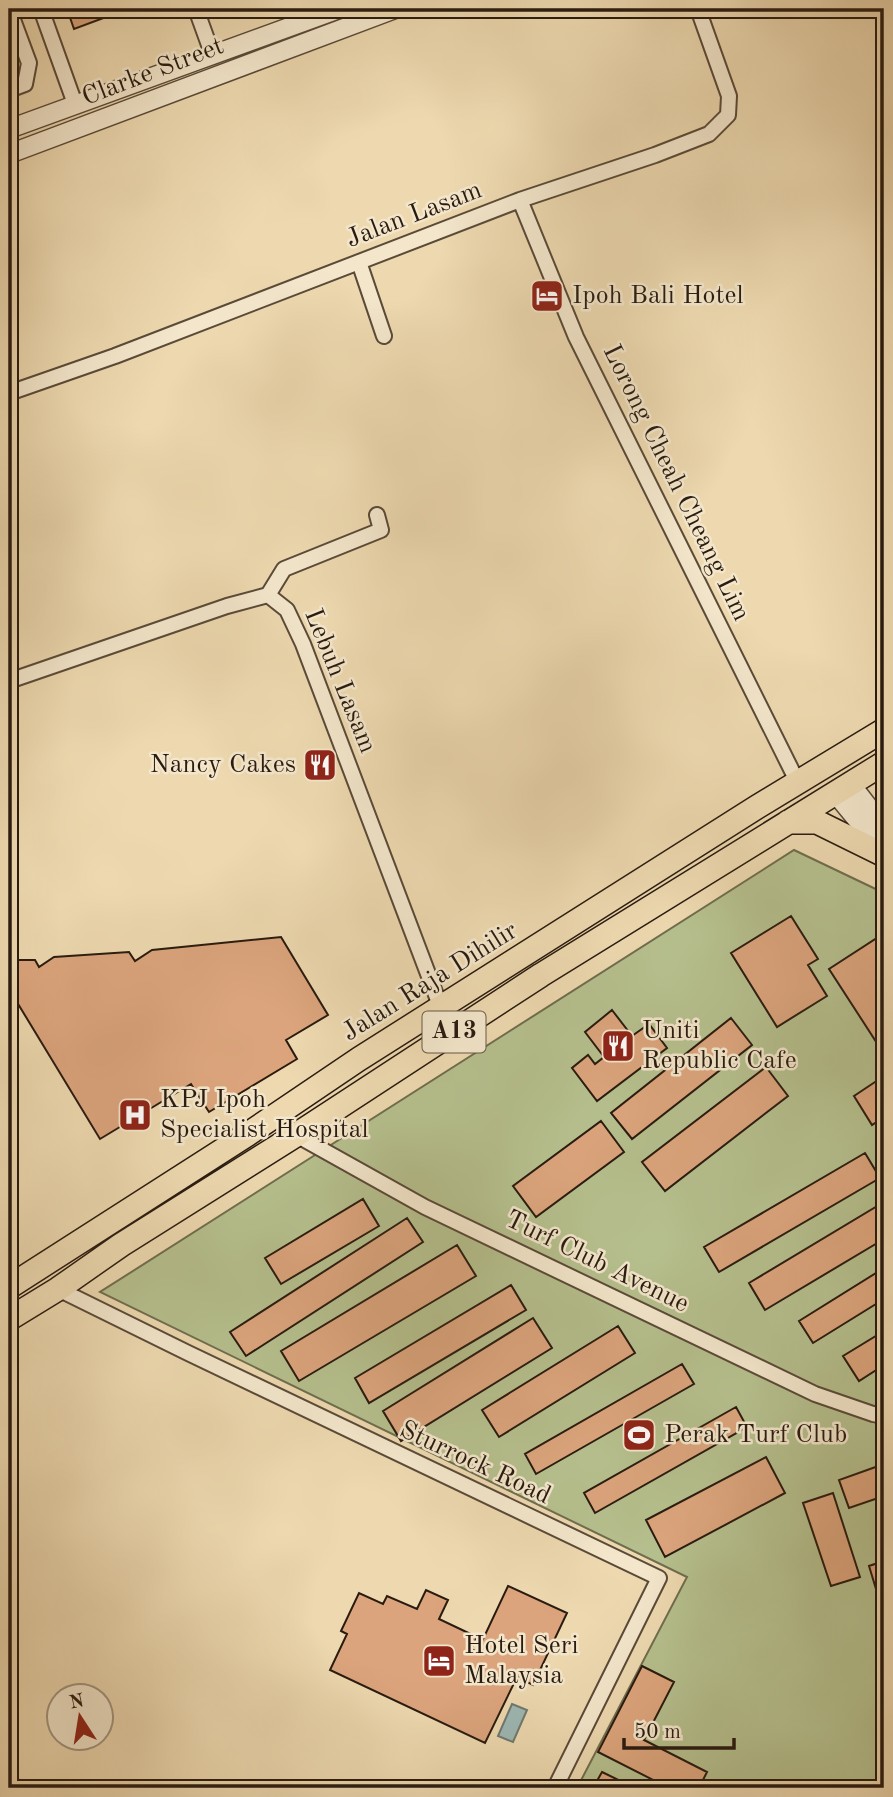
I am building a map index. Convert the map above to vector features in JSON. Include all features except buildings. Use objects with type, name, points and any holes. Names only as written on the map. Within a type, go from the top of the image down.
[{"type":"main road","name":"Jalan Raja Dihilir","points":[[9,1287],[441,1008],[884,730]]},
{"type":"main road","points":[[712,836],[748,829],[765,821],[830,780],[841,785],[849,762],[884,740]]},
{"type":"main road","name":"Jalan Raja Dihilir","points":[[9,1319],[541,975],[788,822],[841,785],[884,763]]},
{"type":"main road","points":[[788,822],[817,822],[884,855]]},
{"type":"main road","points":[[130,1208],[156,1208],[250,1164]]},
{"type":"street","points":[[9,9],[29,63],[25,84],[9,90]]},
{"type":"street","points":[[41,9],[75,104]]},
{"type":"street","points":[[196,9],[213,56]]},
{"type":"street","name":"Clarke Street","points":[[9,129],[338,9]]},
{"type":"street","name":"Clarke Street","points":[[9,154],[395,9]]},
{"type":"street","name":"Jalan Lasam","points":[[9,393],[115,356],[520,200],[709,134],[727,115],[729,96],[698,9]]},
{"type":"street","name":"Lorong Cheah Cheang Lim","points":[[520,200],[576,337],[798,783]]},
{"type":"street","points":[[359,262],[384,336]]},
{"type":"street","points":[[268,595],[284,569],[381,530],[377,516]]},
{"type":"street","name":"Lebuh Lasam","points":[[9,681],[228,606],[268,595],[287,610],[303,644],[441,1008]]},
{"type":"street","points":[[841,785],[884,827]]},
{"type":"street","points":[[841,785],[868,834],[884,848]]},
{"type":"street","name":"Turf Club Avenue","points":[[296,1135],[425,1207],[802,1388],[884,1416]]},
{"type":"street","name":"Sturrock Road","points":[[58,1289],[659,1578],[555,1788]]},
{"type":"street","points":[[9,1785],[19,1788]]},
{"type":"green space","name":"Perak Turf Club","points":[[794,850],[884,893],[884,1788],[577,1788],[687,1577],[100,1292]]},
{"type":"water","points":[[512,1704],[527,1710],[513,1742],[498,1736]]},
{"type":"place","name":"Ipoh Bali Hotel","points":[[547,296]]},
{"type":"place","name":"Nancy Cakes","points":[[320,765]]},
{"type":"place","name":"Uniti Republic Cafe","points":[[618,1046]]},
{"type":"place","name":"KPJ Ipoh Specialist Hospital","points":[[135,1115]]},
{"type":"place","name":"Perak Turf Club","points":[[639,1435]]},
{"type":"place","name":"Hotel Seri Malaysia","points":[[439,1661]]}]
